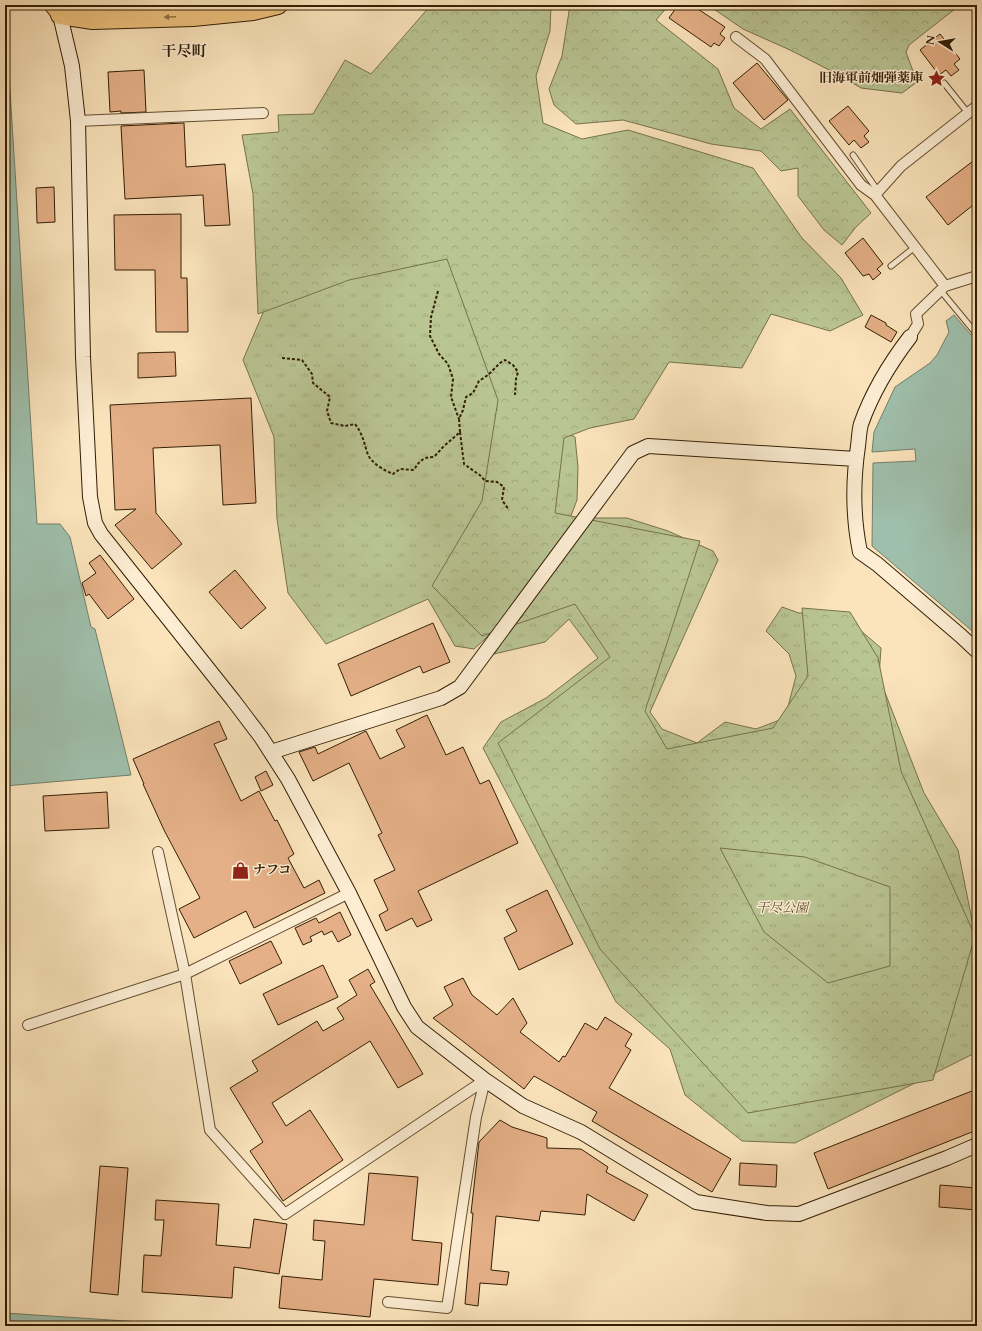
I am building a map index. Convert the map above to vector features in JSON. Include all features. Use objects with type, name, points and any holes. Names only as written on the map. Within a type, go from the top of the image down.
[{"type":"highway","points":[[57,8],[169,5]]},
{"type":"highway","points":[[57,8],[93,20],[193,17],[253,11],[278,5]]},
{"type":"street","points":[[57,8],[72,66],[78,121],[83,357],[90,497],[95,523],[101,534],[234,700],[271,752],[288,779],[349,893],[404,1008],[417,1027],[485,1080],[523,1106],[581,1132],[696,1202],[767,1213],[799,1214],[932,1164],[977,1145]]},
{"type":"street","points":[[736,37],[765,59],[861,184],[876,193],[943,288]]},
{"type":"street","points":[[876,193],[901,166],[977,106]]},
{"type":"street","points":[[78,121],[263,113]]},
{"type":"street","points":[[977,276],[943,288],[916,314],[918,324],[894,358],[883,377],[861,426],[856,459],[856,535],[860,552],[877,564],[977,651]]},
{"type":"street","points":[[271,752],[441,698],[460,687],[633,453],[648,446],[856,459]]},
{"type":"street","points":[[158,852],[185,974],[210,1130],[285,1214],[485,1080]]},
{"type":"street","points":[[28,1026],[185,974],[349,893]]},
{"type":"street","points":[[388,1302],[447,1308],[476,1117],[485,1080]]},
{"type":"lane","points":[[944,84],[968,113]]},
{"type":"lane","points":[[853,155],[876,193]]},
{"type":"lane","points":[[891,266],[915,247]]},
{"type":"lane","points":[[943,288],[974,331]]},
{"type":"path","points":[[438,291],[431,317],[430,336],[439,354],[448,364],[453,379],[451,397],[459,419],[464,464],[481,476],[485,481],[497,482],[504,487],[502,500],[509,510]]},
{"type":"path","points":[[282,358],[302,360],[312,374],[313,383],[330,398],[327,411],[331,424],[344,426],[355,424],[361,432],[366,445],[367,454],[380,468],[393,474],[400,469],[414,470],[416,465],[425,457],[434,457],[460,432]]},
{"type":"path","points":[[459,419],[466,397],[473,393],[479,381],[488,375],[500,363],[506,360],[513,365],[518,372],[516,378],[515,395]]},
{"type":"green space","points":[[431,5],[551,5],[550,31],[536,76],[543,123],[582,139],[628,130],[753,168],[802,238],[841,278],[863,315],[830,331],[771,314],[742,368],[669,362],[634,419],[590,428],[564,438],[555,513],[700,541],[645,711],[667,749],[773,728],[808,676],[802,608],[850,612],[878,658],[901,771],[975,936],[933,1080],[748,1113],[600,949],[498,743],[610,657],[575,604],[482,636],[432,586],[482,501],[498,400],[447,259],[349,280],[258,314],[253,194],[242,135],[279,132],[278,115],[313,114],[345,60],[371,74]],"holes":[[[720,848],[805,857],[890,887],[890,966],[828,983],[764,932]]]},
{"type":"green space","points":[[570,5],[669,5],[656,20],[718,69],[734,108],[761,129],[790,109],[871,213],[856,227],[842,245],[824,230],[798,196],[798,168],[781,171],[761,151],[711,144],[623,120],[576,124],[554,105],[549,89],[562,56]]},
{"type":"green space","points":[[708,5],[960,5],[909,45],[906,52],[917,82],[902,93],[861,88],[843,77],[790,50],[743,29]]},
{"type":"green space","points":[[356,110],[550,424],[575,437],[578,467],[577,500],[567,526],[486,638],[474,649],[455,646],[428,599],[326,644],[288,593],[277,519],[274,437],[243,360],[271,294]]},
{"type":"green space","name":"干尽公園","points":[[589,518],[627,518],[668,531],[713,551],[718,560],[650,712],[662,729],[697,743],[725,722],[756,729],[785,718],[796,676],[789,654],[766,631],[782,607],[799,613],[839,612],[881,648],[879,677],[924,793],[958,850],[977,945],[977,1052],[795,1143],[742,1141],[685,1095],[670,1049],[616,1002],[483,748],[501,722],[546,698],[598,658],[569,619],[545,642],[494,654]]},
{"type":"shaded area","points":[[5,56],[8,58],[37,524],[60,524],[70,537],[91,627],[95,629],[131,775],[5,786]]},
{"type":"shaded area","points":[[954,315],[971,335],[977,330],[977,635],[872,546],[873,463],[916,461],[915,449],[872,452],[874,432],[895,387],[930,363],[937,355],[949,332],[946,321]]},
{"type":"shaded area","points":[[5,1313],[201,1326],[5,1326]]},
{"type":"building","points":[[678,5],[692,5],[725,27],[720,34],[725,38],[719,46],[714,43],[711,47],[669,18]]},
{"type":"building","points":[[940,34],[960,59],[954,64],[959,70],[951,76],[946,70],[939,75],[920,50]]},
{"type":"building","points":[[757,63],[788,100],[764,120],[733,83]]},
{"type":"building","points":[[144,70],[146,112],[110,112],[108,72]]},
{"type":"building","points":[[848,106],[869,131],[864,136],[869,142],[861,148],[854,140],[849,145],[829,121]]},
{"type":"building","points":[[184,123],[186,167],[225,164],[230,225],[205,226],[203,195],[125,199],[121,126]]},
{"type":"building","points":[[977,158],[977,202],[948,225],[926,197]]},
{"type":"building","points":[[54,187],[55,222],[37,223],[36,188]]},
{"type":"building","points":[[181,214],[181,278],[187,278],[188,332],[156,332],[155,270],[115,270],[114,215]]},
{"type":"building","points":[[863,238],[883,264],[877,269],[881,273],[873,280],[869,274],[863,276],[845,253]]},
{"type":"building","points":[[871,315],[886,323],[886,325],[897,332],[891,342],[865,327]]},
{"type":"building","points":[[175,352],[176,376],[138,378],[138,353]]},
{"type":"building","points":[[251,398],[256,503],[223,505],[220,445],[153,448],[156,513],[182,544],[152,569],[115,525],[136,509],[115,510],[110,405]]},
{"type":"building","points":[[100,555],[134,599],[108,619],[89,594],[86,596],[82,583],[96,573],[89,563]]},
{"type":"building","points":[[235,570],[266,608],[241,629],[209,592]]},
{"type":"building","points":[[433,623],[450,662],[423,673],[420,666],[351,696],[338,664]]},
{"type":"building","points":[[427,715],[446,755],[463,747],[480,784],[489,780],[518,843],[418,891],[432,920],[417,927],[412,918],[386,931],[379,915],[388,910],[374,880],[395,870],[378,835],[382,833],[349,763],[313,781],[299,752],[315,747],[318,754],[366,731],[380,759],[405,747],[396,730]]},
{"type":"building","points":[[219,721],[227,739],[214,744],[241,801],[259,791],[275,821],[277,820],[294,854],[288,858],[304,888],[319,880],[325,893],[254,928],[246,911],[194,938],[179,909],[200,898],[164,830],[133,759]]},
{"type":"building","points":[[266,771],[273,785],[261,791],[255,777]]},
{"type":"building","points":[[107,792],[109,828],[45,831],[43,796]]},
{"type":"building","points":[[547,890],[573,944],[519,970],[504,938],[517,931],[506,910]]},
{"type":"building","points":[[340,912],[351,935],[338,942],[332,931],[324,935],[322,931],[310,937],[312,941],[303,945],[295,928],[316,918],[319,923]]},
{"type":"building","points":[[271,941],[282,963],[240,984],[229,961]]},
{"type":"building","points":[[323,965],[338,997],[278,1025],[263,994]]},
{"type":"building","points":[[368,969],[375,982],[370,985],[423,1074],[398,1088],[370,1041],[272,1103],[286,1126],[310,1110],[343,1160],[283,1201],[250,1151],[263,1142],[230,1088],[258,1071],[252,1061],[317,1021],[323,1031],[344,1019],[337,1008],[357,995],[349,980]]},
{"type":"building","points":[[463,978],[472,995],[497,1015],[513,998],[527,1023],[520,1032],[559,1062],[563,1056],[565,1057],[585,1023],[597,1030],[605,1017],[632,1034],[625,1046],[631,1050],[609,1088],[731,1159],[712,1192],[592,1121],[597,1112],[534,1076],[524,1089],[433,1018],[453,1005],[444,987]]},
{"type":"building","points":[[977,1089],[977,1130],[828,1189],[814,1153]]},
{"type":"building","points":[[500,1120],[512,1127],[547,1138],[547,1148],[581,1149],[608,1167],[606,1172],[648,1195],[634,1221],[587,1194],[585,1215],[541,1211],[539,1221],[496,1216],[491,1270],[509,1272],[507,1285],[480,1283],[478,1306],[465,1304],[473,1213],[471,1213],[479,1142]]},
{"type":"building","points":[[740,1163],[777,1165],[776,1187],[739,1185]]},
{"type":"building","points":[[100,1166],[128,1168],[118,1295],[90,1292]]},
{"type":"building","points":[[369,1173],[418,1177],[412,1240],[442,1243],[438,1285],[374,1279],[370,1317],[279,1308],[282,1276],[322,1280],[325,1241],[313,1240],[314,1220],[364,1225]]},
{"type":"building","points":[[940,1185],[977,1188],[977,1210],[939,1207]]},
{"type":"building","points":[[156,1200],[219,1204],[216,1245],[250,1248],[254,1219],[287,1224],[279,1274],[234,1267],[232,1298],[142,1292],[144,1255],[161,1256],[164,1220],[155,1220]]},
{"type":"place","name":"旧海軍前畑弾薬庫","points":[[936,78]]},
{"type":"place","name":"ナフコ","points":[[240,870]]},
{"type":"district","name":"干尽町","points":[[184,51]]}]
